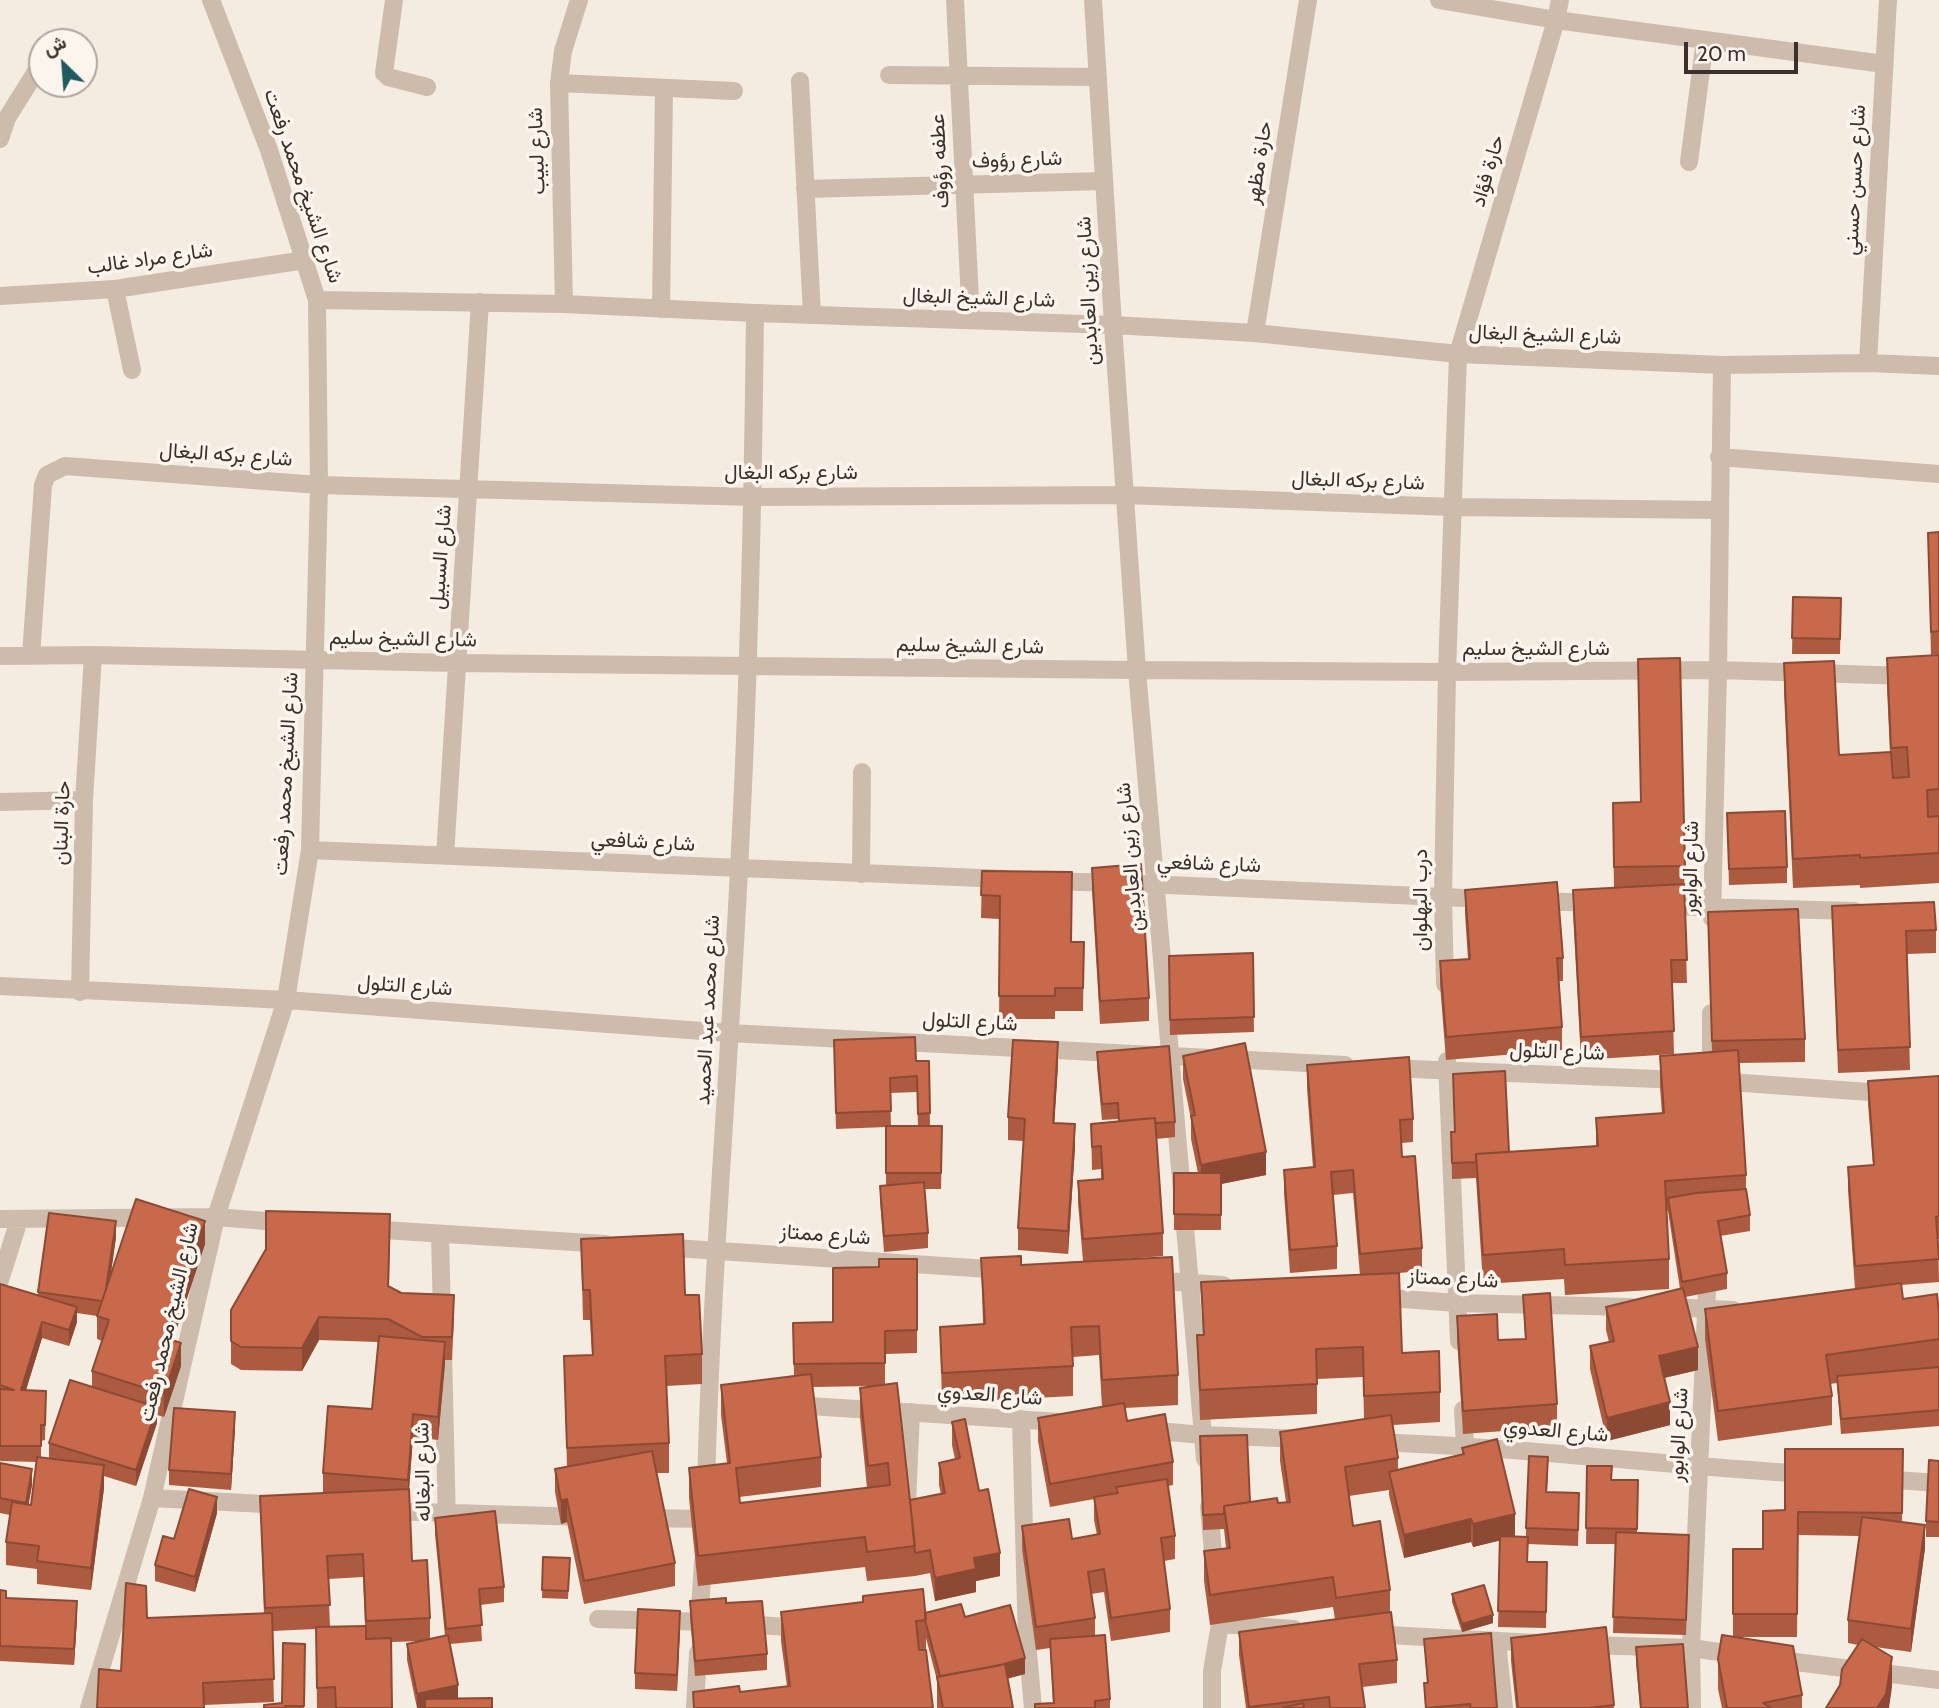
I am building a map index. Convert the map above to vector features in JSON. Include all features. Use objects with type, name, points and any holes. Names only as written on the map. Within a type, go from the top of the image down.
[{"type":"street","name":"شارع الشيخ محمد رفعت","points":[[89,1708],[152,1498],[216,1217],[286,1000],[310,850],[319,485],[317,300],[269,150],[211,0]]},
{"type":"street","points":[[394,0],[384,73],[388,77],[427,87]]},
{"type":"street","name":"شارع لبيب","points":[[564,304],[559,83],[563,51],[579,0]]},
{"type":"street","name":"عطفه رؤوف","points":[[955,0],[971,320]]},
{"type":"street","name":"شارع زين العابدين","points":[[1093,0],[1137,670],[1220,1624],[1212,1671],[1212,1708]]},
{"type":"street","name":"حارة مظهر","points":[[1255,333],[1308,0]]},
{"type":"street","points":[[1439,0],[1556,20],[1884,64]]},
{"type":"street","name":"حارة فؤاد","points":[[1458,355],[1560,0]]},
{"type":"street","name":"شارع حسن حسني","points":[[1868,363],[1888,0]]},
{"type":"street","points":[[1689,162],[1705,40]]},
{"type":"street","points":[[889,75],[1098,77]]},
{"type":"street","points":[[800,81],[812,315]]},
{"type":"street","points":[[559,83],[734,91]]},
{"type":"street","points":[[0,139],[7,118],[28,84]]},
{"type":"street","points":[[660,309],[664,88]]},
{"type":"street","name":"شارع رؤوف","points":[[806,189],[1104,181]]},
{"type":"street","name":"شارع مراد غالب","points":[[0,296],[115,289],[305,260]]},
{"type":"street","points":[[115,289],[132,370]]},
{"type":"street","name":"شارع الشيخ البغال","points":[[317,300],[564,304],[1113,325],[1255,333],[1458,355],[1721,365],[1868,363],[1939,366]]},
{"type":"street","name":"شارع السبيل","points":[[445,856],[480,302]]},
{"type":"street","name":"شارع محمد عبد الحميد","points":[[695,1708],[715,1399],[717,1250],[748,667],[755,313]]},
{"type":"street","name":"درب البهلوان","points":[[1446,1004],[1443,897],[1447,672],[1458,355]]},
{"type":"street","name":"شارع الوابور","points":[[1712,934],[1721,365]]},
{"type":"street","points":[[1719,457],[1939,474]]},
{"type":"street","name":"شارع بركه البغال","points":[[31,656],[43,485],[47,475],[65,466],[319,485],[753,496],[1125,495],[1452,507],[1719,510]]},
{"type":"street","name":"شارع الشيخ سليم","points":[[0,656],[93,655],[748,667],[1447,672],[1718,670],[1939,677]]},
{"type":"street","name":"حارة البنان","points":[[80,992],[85,800],[93,655]]},
{"type":"street","points":[[861,874],[862,772]]},
{"type":"street","points":[[0,802],[85,800]]},
{"type":"street","name":"شارع شافعي","points":[[310,850],[739,870],[1618,904]]},
{"type":"street","points":[[1645,905],[1872,912]]},
{"type":"street","name":"شارع التلول","points":[[0,986],[286,1000],[729,1033],[1939,1097]]},
{"type":"street","points":[[1711,1087],[1712,1001]]},
{"type":"street","points":[[1447,1044],[1460,1355]]},
{"type":"street","points":[[0,1219],[216,1217],[309,1224]]},
{"type":"street","points":[[0,1280],[19,1220]]},
{"type":"street","points":[[348,1228],[620,1245]]},
{"type":"street","name":"شارع البغاله","points":[[440,1235],[447,1542]]},
{"type":"street","name":"شارع ممتاز","points":[[648,1247],[1023,1271]]},
{"type":"street","name":"شارع الوابور","points":[[1692,1708],[1691,1648],[1708,1254]]},
{"type":"street","points":[[1134,1279],[1243,1287]]},
{"type":"street","name":"شارع ممتاز","points":[[1363,1296],[1457,1303],[1748,1311]]},
{"type":"street","points":[[1462,1394],[1465,1445]]},
{"type":"street","name":"شارع العدوي","points":[[776,1404],[1073,1424]]},
{"type":"street","points":[[906,1523],[911,1412]]},
{"type":"street","points":[[1021,1419],[1027,1642],[1033,1708]]},
{"type":"street","points":[[1125,1428],[1203,1435],[1327,1440]]},
{"type":"street","name":"شارع العدوي","points":[[1354,1441],[1465,1445],[1819,1475]]},
{"type":"street","points":[[1859,1478],[1939,1483]]},
{"type":"street","points":[[152,1498],[299,1506]]},
{"type":"street","points":[[367,1509],[447,1514],[597,1517]]},
{"type":"street","points":[[624,1518],[705,1532]]},
{"type":"street","points":[[598,1619],[822,1629]]},
{"type":"street","points":[[1220,1624],[1317,1630]]},
{"type":"street","points":[[1358,1633],[1497,1642],[1691,1648],[1939,1680]]},
{"type":"street","points":[[973,1638],[1027,1642]]},
{"type":"street","points":[[1497,1642],[1504,1708]]},
{"type":"building","points":[[1939,532],[1939,631],[1931,632],[1928,533]]},
{"type":"building","points":[[1793,597],[1841,598],[1840,639],[1792,638]]},
{"type":"building","points":[[1939,655],[1939,789],[1927,790],[1928,817],[1939,816],[1939,853],[1793,859],[1784,663],[1834,661],[1839,755],[1891,752],[1893,778],[1909,777],[1907,747],[1891,748],[1887,658]]},
{"type":"building","points":[[1680,658],[1685,866],[1614,867],[1613,803],[1641,802],[1638,659]]},
{"type":"building","points":[[1785,811],[1787,867],[1729,869],[1727,813]]},
{"type":"building","points":[[1141,864],[1149,998],[1100,1001],[1092,868]]},
{"type":"building","points":[[982,871],[1072,872],[1071,942],[1084,942],[1083,988],[1055,988],[1055,996],[999,996],[1000,896],[981,895]]},
{"type":"building","points":[[1557,882],[1563,958],[1557,958],[1562,1027],[1446,1037],[1440,961],[1470,959],[1465,890]]},
{"type":"building","points":[[1684,884],[1687,960],[1671,960],[1674,1031],[1581,1037],[1573,890]]},
{"type":"building","points":[[1934,902],[1936,930],[1906,931],[1910,1047],[1838,1050],[1832,906]]},
{"type":"building","points":[[1798,909],[1805,1039],[1712,1041],[1708,912]]},
{"type":"building","points":[[1253,953],[1254,1017],[1170,1020],[1169,956]]},
{"type":"building","points":[[915,1037],[916,1061],[929,1061],[930,1113],[918,1114],[917,1076],[890,1078],[891,1111],[836,1113],[834,1040]]},
{"type":"building","points":[[1013,1040],[1058,1042],[1053,1123],[1075,1124],[1068,1231],[1018,1228],[1025,1119],[1008,1117]]},
{"type":"building","points":[[1245,1043],[1266,1152],[1201,1165],[1191,1116],[1195,1115],[1183,1056]]},
{"type":"building","points":[[1169,1046],[1175,1122],[1155,1123],[1155,1118],[1119,1121],[1118,1103],[1102,1104],[1097,1052]]},
{"type":"building","points":[[1738,1050],[1746,1175],[1665,1181],[1669,1259],[1565,1265],[1564,1249],[1483,1255],[1476,1154],[1598,1146],[1596,1118],[1664,1113],[1660,1056]]},
{"type":"building","points":[[1409,1057],[1413,1119],[1400,1120],[1402,1157],[1415,1156],[1422,1248],[1360,1254],[1353,1170],[1331,1172],[1337,1246],[1290,1250],[1284,1170],[1315,1167],[1307,1065]]},
{"type":"building","points":[[1505,1071],[1509,1152],[1476,1154],[1476,1162],[1452,1163],[1451,1132],[1455,1132],[1453,1074]]},
{"type":"building","points":[[1939,1076],[1939,1216],[1936,1217],[1939,1259],[1855,1266],[1848,1167],[1874,1165],[1868,1081]]},
{"type":"building","points":[[1155,1118],[1163,1233],[1083,1239],[1078,1181],[1103,1179],[1101,1146],[1092,1147],[1091,1124]]},
{"type":"building","points":[[886,1126],[942,1126],[941,1173],[886,1173]]},
{"type":"building","points":[[1174,1173],[1221,1173],[1221,1215],[1174,1214]]},
{"type":"building","points":[[924,1182],[928,1233],[884,1236],[880,1186]]},
{"type":"building","points":[[1746,1189],[1750,1215],[1718,1221],[1727,1273],[1682,1282],[1668,1198]]},
{"type":"building","points":[[136,1199],[205,1221],[166,1338],[181,1343],[164,1394],[92,1371],[109,1320],[97,1316]]},
{"type":"building","points":[[266,1211],[390,1214],[388,1286],[401,1293],[454,1295],[452,1337],[422,1337],[388,1319],[319,1317],[302,1348],[241,1347],[231,1341],[231,1310],[266,1249]]},
{"type":"building","points":[[49,1213],[116,1221],[102,1301],[38,1292]]},
{"type":"building","points":[[683,1234],[685,1295],[699,1295],[702,1354],[665,1356],[669,1443],[567,1448],[564,1356],[593,1355],[590,1290],[583,1290],[581,1239]]},
{"type":"building","points":[[1021,1256],[1021,1265],[1172,1257],[1178,1375],[1102,1380],[1099,1326],[1071,1327],[1073,1366],[942,1373],[940,1327],[985,1324],[981,1258]]},
{"type":"building","points":[[879,1259],[917,1259],[917,1330],[885,1331],[885,1363],[794,1364],[793,1323],[833,1322],[833,1268],[879,1267]]},
{"type":"building","points":[[1399,1273],[1402,1353],[1439,1351],[1440,1392],[1364,1396],[1363,1347],[1316,1349],[1317,1384],[1200,1390],[1197,1335],[1204,1335],[1201,1282]]},
{"type":"building","points":[[1901,1283],[1903,1299],[1937,1294],[1939,1339],[1826,1355],[1832,1396],[1718,1411],[1705,1309]]},
{"type":"building","points":[[0,1284],[77,1307],[69,1330],[42,1322],[21,1390],[46,1391],[41,1446],[0,1446],[0,1389],[14,1390],[0,1385]]},
{"type":"building","points":[[1683,1288],[1698,1347],[1659,1356],[1670,1402],[1607,1418],[1590,1346],[1614,1341],[1606,1307]]},
{"type":"building","points":[[1550,1293],[1557,1404],[1463,1411],[1457,1316],[1497,1314],[1498,1340],[1526,1339],[1523,1295]]},
{"type":"building","points":[[379,1336],[445,1342],[438,1417],[413,1414],[408,1480],[323,1473],[328,1406],[372,1409]]},
{"type":"building","points":[[1939,1367],[1939,1410],[1841,1419],[1837,1376]]},
{"type":"building","points":[[811,1374],[821,1457],[736,1468],[740,1503],[890,1485],[888,1463],[868,1466],[860,1388],[897,1383],[915,1546],[867,1552],[865,1537],[698,1556],[689,1468],[730,1463],[721,1385]]},
{"type":"building","points":[[70,1380],[157,1407],[136,1470],[49,1443]]},
{"type":"building","points":[[1124,1403],[1127,1421],[1165,1414],[1173,1462],[1050,1484],[1038,1418]]},
{"type":"building","points":[[174,1408],[235,1412],[231,1474],[169,1470]]},
{"type":"building","points":[[1391,1415],[1398,1458],[1345,1467],[1353,1526],[1380,1521],[1390,1590],[1336,1598],[1333,1577],[1210,1595],[1204,1551],[1230,1548],[1224,1506],[1277,1498],[1278,1503],[1290,1502],[1280,1432]]},
{"type":"building","points":[[965,1419],[979,1491],[988,1489],[1000,1553],[974,1558],[976,1569],[935,1578],[930,1550],[915,1553],[910,1500],[945,1493],[939,1463],[960,1458],[952,1422]]},
{"type":"building","points":[[1247,1435],[1250,1502],[1224,1506],[1224,1514],[1203,1515],[1200,1436]]},
{"type":"building","points":[[1497,1439],[1515,1514],[1473,1524],[1471,1519],[1404,1535],[1389,1472],[1464,1454],[1462,1448]]},
{"type":"building","points":[[1785,1449],[1903,1449],[1902,1513],[1798,1512],[1797,1614],[1733,1614],[1733,1549],[1763,1549],[1763,1511],[1785,1510]]},
{"type":"building","points":[[652,1451],[675,1563],[584,1581],[567,1499],[561,1501],[555,1469]]},
{"type":"building","points":[[1529,1456],[1548,1457],[1546,1492],[1579,1493],[1578,1530],[1526,1528]]},
{"type":"building","points":[[37,1457],[104,1465],[91,1568],[37,1561],[39,1546],[6,1542],[12,1502],[31,1505]]},
{"type":"building","points":[[1929,1460],[1939,1461],[1939,1522],[1926,1521]]},
{"type":"building","points":[[0,1463],[32,1469],[26,1503],[0,1498]]},
{"type":"building","points":[[1587,1466],[1612,1466],[1611,1480],[1638,1480],[1637,1529],[1586,1528]]},
{"type":"building","points":[[1167,1479],[1175,1536],[1161,1538],[1170,1609],[1111,1618],[1104,1569],[1088,1572],[1095,1618],[1036,1627],[1022,1526],[1069,1519],[1072,1539],[1100,1534],[1094,1497],[1118,1493],[1116,1487]]},
{"type":"building","points":[[189,1489],[217,1497],[195,1577],[155,1565],[163,1536],[174,1539]]},
{"type":"building","points":[[409,1489],[412,1561],[427,1560],[430,1618],[366,1621],[363,1554],[327,1556],[330,1605],[265,1608],[260,1496]]},
{"type":"building","points":[[495,1511],[504,1587],[479,1589],[482,1625],[446,1629],[435,1518]]},
{"type":"building","points":[[1862,1517],[1925,1525],[1911,1629],[1848,1620]]},
{"type":"building","points":[[1616,1532],[1689,1535],[1686,1620],[1613,1617]]},
{"type":"building","points":[[1500,1536],[1528,1537],[1527,1562],[1547,1562],[1546,1612],[1498,1611]]},
{"type":"building","points":[[543,1557],[570,1558],[568,1591],[542,1590]]},
{"type":"building","points":[[126,1583],[146,1586],[147,1618],[272,1613],[274,1679],[203,1683],[204,1708],[97,1708],[99,1669],[121,1671]]},
{"type":"building","points":[[1484,1585],[1493,1615],[1462,1624],[1452,1594]]},
{"type":"building","points":[[923,1589],[926,1620],[916,1621],[919,1650],[926,1650],[933,1708],[694,1708],[693,1692],[739,1686],[740,1692],[790,1686],[781,1612],[863,1602],[863,1596]]},
{"type":"building","points":[[0,1590],[6,1591],[6,1598],[77,1601],[74,1649],[0,1646]]},
{"type":"building","points":[[726,1598],[726,1603],[762,1601],[767,1654],[695,1661],[690,1601]]},
{"type":"building","points":[[961,1604],[965,1617],[1010,1605],[1025,1658],[940,1676],[925,1613]]},
{"type":"building","points":[[638,1609],[680,1611],[677,1675],[635,1673]]},
{"type":"building","points":[[1391,1612],[1397,1660],[1359,1664],[1365,1708],[1330,1708],[1329,1697],[1249,1707],[1239,1632]]},
{"type":"building","points":[[366,1626],[366,1639],[391,1638],[392,1708],[336,1708],[335,1687],[317,1688],[316,1627]]},
{"type":"building","points":[[1606,1627],[1614,1705],[1589,1708],[1518,1708],[1511,1638]]},
{"type":"building","points":[[1491,1633],[1497,1708],[1471,1708],[1470,1704],[1426,1708],[1424,1683],[1428,1683],[1424,1639]]},
{"type":"building","points":[[448,1635],[458,1685],[417,1694],[407,1644]]},
{"type":"building","points":[[1105,1635],[1110,1699],[1095,1701],[1095,1708],[1035,1708],[1035,1704],[1054,1703],[1050,1639]]},
{"type":"building","points":[[1722,1635],[1793,1646],[1802,1695],[1763,1703],[1771,1708],[1727,1708],[1718,1659]]},
{"type":"building","points":[[1862,1639],[1892,1657],[1886,1694],[1877,1708],[1826,1708],[1840,1685],[1842,1669]]},
{"type":"building","points":[[283,1643],[305,1644],[304,1706],[264,1708],[264,1705],[282,1703]]},
{"type":"building","points":[[1683,1644],[1688,1708],[1641,1708],[1636,1647]]},
{"type":"building","points":[[1005,1664],[1013,1708],[943,1708],[937,1677]]},
{"type":"building","points":[[492,1698],[492,1708],[425,1708],[425,1699]]},
{"type":"building","points":[[1303,1703],[1304,1708],[1282,1708]]}]
